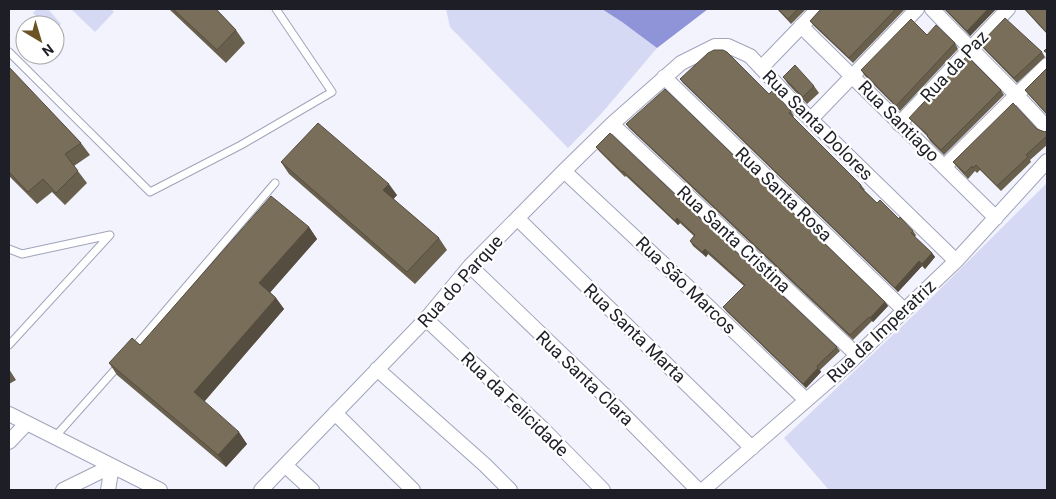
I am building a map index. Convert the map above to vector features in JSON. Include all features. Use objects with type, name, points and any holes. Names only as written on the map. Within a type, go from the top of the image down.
[{"type":"street","points":[[761,68],[818,9]]},
{"type":"street","points":[[811,119],[917,9]]},
{"type":"street","points":[[932,9],[1018,95],[1047,128]]},
{"type":"street","name":"Rua da Paz","points":[[899,124],[1008,9]]},
{"type":"street","name":"Rua Santiago","points":[[802,26],[996,218]]},
{"type":"street","name":"Rua Santa Dolores","points":[[664,78],[681,63],[715,46],[728,46],[750,56],[811,119],[956,261]]},
{"type":"street","points":[[944,167],[1047,65]]},
{"type":"street","name":"Rua do Parque","points":[[261,490],[426,319],[470,266],[612,124],[664,78]]},
{"type":"street","name":"Rua Santa Rosa","points":[[664,78],[904,310]]},
{"type":"street","name":"Rua Santa Cristina","points":[[612,124],[857,354]]},
{"type":"street","name":"Rua da Imperatriz","points":[[703,490],[857,354],[956,261],[1047,161]]},
{"type":"street","name":"Rua São Marcos","points":[[564,171],[806,400]]},
{"type":"street","name":"Rua Santa Marta","points":[[518,219],[752,448]]},
{"type":"street","name":"Rua Santa Clara","points":[[470,266],[602,393],[698,490]]},
{"type":"street","name":"Rua da Felicidade","points":[[426,319],[541,427],[603,490]]},
{"type":"street","points":[[377,369],[485,465],[510,490]]},
{"type":"street","points":[[335,413],[413,490]]},
{"type":"street","points":[[9,414],[160,490]]},
{"type":"street","points":[[9,442],[26,424]]},
{"type":"street","points":[[63,490],[112,466]]},
{"type":"street","points":[[108,490],[112,466]]},
{"type":"street","points":[[286,466],[312,490]]},
{"type":"lane","points":[[9,52],[150,192],[241,145],[332,92],[276,9]]},
{"type":"lane","points":[[130,353],[275,183]]},
{"type":"lane","points":[[9,249],[22,254],[110,234],[9,346]]},
{"type":"lane","points":[[54,438],[123,360]]},
{"type":"shaded area","points":[[37,9],[48,9],[53,15],[35,15],[33,13]]},
{"type":"shaded area","points":[[71,9],[111,9],[114,12],[95,32]]},
{"type":"shaded area","points":[[446,9],[602,9],[657,48],[601,114],[568,148],[450,27]]},
{"type":"shaded area","points":[[1047,183],[1047,490],[829,490],[784,438],[918,311]]},
{"type":"water","points":[[602,9],[708,9],[657,48]]},
{"type":"building","points":[[173,9],[216,9],[236,30],[217,50]]},
{"type":"building","points":[[778,9],[798,9],[788,19]]},
{"type":"building","points":[[821,9],[896,9],[849,58],[810,21]]},
{"type":"building","points":[[945,9],[988,9],[967,31]]},
{"type":"building","points":[[1025,9],[1047,9],[1047,33]]},
{"type":"building","points":[[1005,18],[1042,52],[1014,78],[980,44]]},
{"type":"building","points":[[911,19],[927,35],[936,25],[955,43],[896,106],[861,70]]},
{"type":"building","points":[[714,50],[727,52],[769,94],[772,91],[791,111],[789,113],[861,185],[860,187],[877,203],[880,200],[899,219],[900,217],[913,231],[911,233],[932,253],[922,264],[919,261],[895,288],[680,79],[708,53]]},
{"type":"building","points":[[967,56],[1001,90],[941,150],[909,118]]},
{"type":"building","points":[[795,65],[814,86],[803,97],[783,77]]},
{"type":"building","points":[[9,67],[81,143],[65,154],[78,171],[56,193],[43,179],[28,192],[9,172]]},
{"type":"building","points":[[1047,68],[1047,114],[1025,90]]},
{"type":"building","points":[[665,89],[885,302],[850,335],[626,124]]},
{"type":"building","points":[[1013,103],[1037,129],[1045,132],[1047,130],[1047,136],[997,186],[976,165],[973,168],[972,166],[965,173],[953,162]]},
{"type":"building","points":[[318,123],[389,184],[383,190],[439,238],[407,272],[281,162]]},
{"type":"building","points":[[610,133],[837,347],[817,366],[818,368],[803,384],[723,307],[745,285],[705,249],[702,252],[690,241],[695,235],[677,218],[675,221],[596,147]]},
{"type":"building","points":[[271,196],[309,227],[259,283],[276,298],[194,392],[239,432],[218,455],[109,363],[132,338],[140,345]]}]
